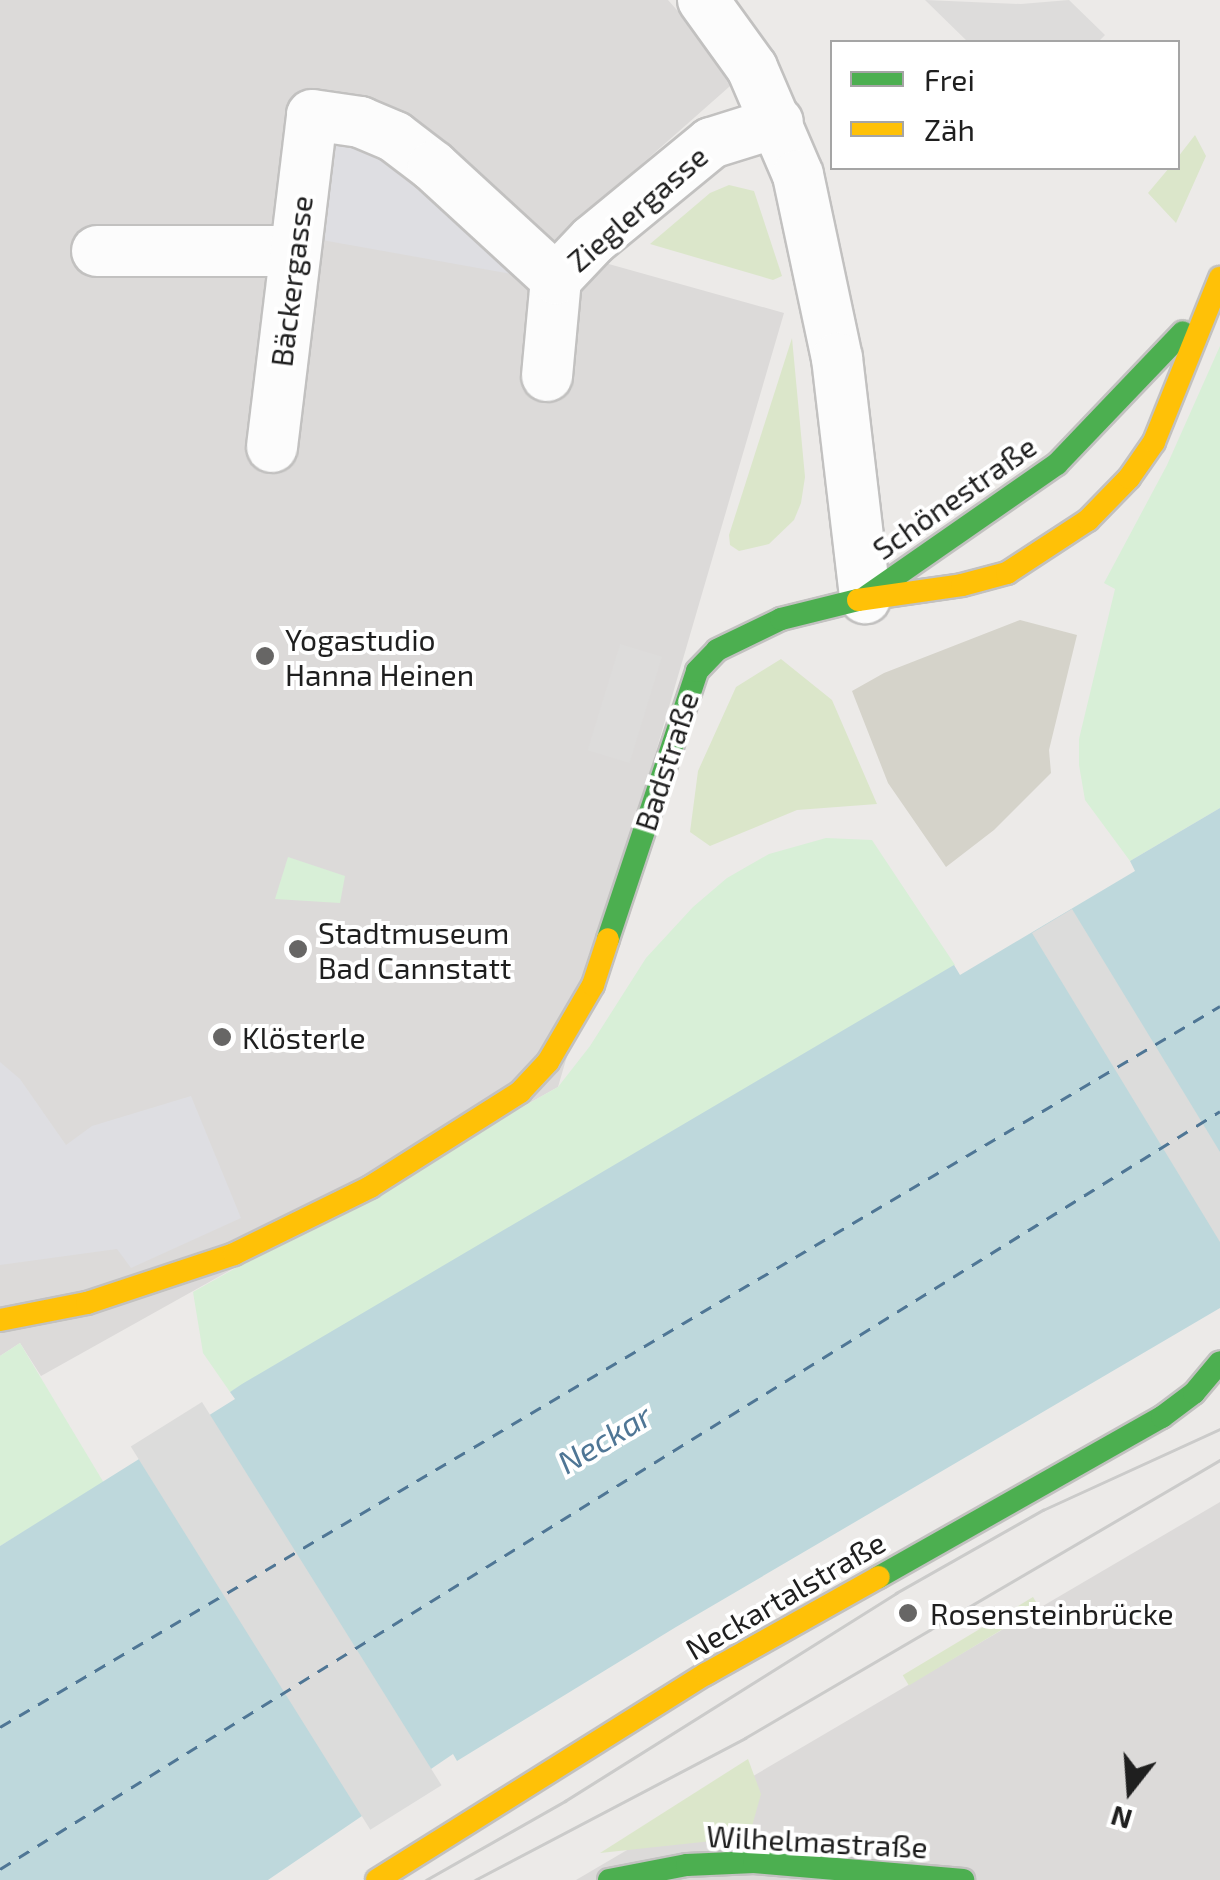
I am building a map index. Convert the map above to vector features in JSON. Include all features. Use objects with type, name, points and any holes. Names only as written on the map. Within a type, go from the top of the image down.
[{"type":"main road","name":"Schönestraße","points":[[865,598],[962,585],[1019,566],[1108,502],[1154,442],[1220,278]]},
{"type":"main road","name":"Schönestraße","points":[[865,598],[1057,464],[1126,396],[1210,300]]},
{"type":"main road","name":"Badstraße","points":[[0,1320],[87,1303],[234,1254],[370,1187],[520,1092],[548,1062],[593,986],[674,727],[697,671],[717,650],[752,631],[865,598]]},
{"type":"main road","name":"Neckartalstraße","points":[[377,1880],[424,1847],[706,1674],[1162,1417],[1194,1393],[1220,1362]]},
{"type":"main road","points":[[424,1847],[436,1873]]},
{"type":"main road","name":"Wilhelmastraße","points":[[609,1880],[687,1865],[754,1862],[963,1880]]},
{"type":"street","points":[[703,0],[738,46],[778,122],[798,175],[837,358],[865,598]]},
{"type":"street","name":"Bäckergasse","points":[[272,447],[312,115],[360,122],[395,137],[433,166],[556,279]]},
{"type":"street","name":"Zieglergasse","points":[[556,279],[593,240],[711,143],[778,122]]},
{"type":"street","points":[[97,251],[293,251]]},
{"type":"street","points":[[548,376],[556,279]]},
{"type":"shaded area","points":[[0,0],[668,0],[738,79],[548,247],[784,313],[558,1087],[41,1376],[20,1343],[0,1356]]},
{"type":"shaded area","points":[[925,0],[1021,4],[1069,0],[1105,35],[1100,40],[966,40]]},
{"type":"shaded area","points":[[320,125],[358,131],[525,261],[512,274],[305,237]]},
{"type":"shaded area","points":[[1020,620],[1077,635],[1049,750],[1051,773],[994,830],[946,867],[888,783],[852,691],[884,673]]},
{"type":"shaded area","points":[[620,644],[662,657],[630,763],[588,750]]},
{"type":"shaded area","points":[[0,1062],[20,1079],[66,1145],[92,1126],[191,1096],[241,1218],[131,1268],[117,1249],[0,1265]]},
{"type":"shaded area","points":[[1220,1502],[1220,1880],[576,1880]]},
{"type":"green space","points":[[1195,135],[1206,156],[1176,223],[1148,193],[1167,170],[1180,170],[1180,154]]},
{"type":"green space","points":[[729,185],[754,191],[782,276],[773,280],[650,244],[710,193]]},
{"type":"green space","points":[[792,338],[805,477],[801,503],[794,520],[769,544],[739,551],[730,545],[729,535]]},
{"type":"green space","points":[[1220,346],[1220,808],[1130,861],[1085,800],[1079,765],[1079,739],[1115,589],[1104,583],[1167,465]]},
{"type":"green space","points":[[781,659],[832,700],[877,804],[797,810],[710,846],[690,832],[698,771],[736,687]]},
{"type":"green space","points":[[826,838],[872,840],[955,965],[230,1392],[203,1353],[193,1292],[558,1087],[590,1046],[646,958],[693,907],[727,878],[769,854]]},
{"type":"green space","points":[[288,857],[345,876],[340,903],[275,899]]},
{"type":"green space","points":[[20,1343],[104,1483],[0,1546],[0,1356]]},
{"type":"green space","points":[[1033,1597],[1039,1607],[909,1686],[903,1675]]},
{"type":"green space","points":[[748,1759],[761,1794],[749,1837],[600,1853]]},
{"type":"water","name":"Neckar","points":[[1220,808],[1220,1308],[676,1627],[457,1761],[453,1754],[268,1880],[0,1880],[0,1546],[235,1399],[230,1392],[242,1384],[954,965],[960,975],[1135,871],[1130,861]]},
{"type":"pier","points":[[1072,909],[1220,1152],[1220,1242],[1032,933]]},
{"type":"pier","points":[[202,1402],[442,1785],[370,1830],[131,1447]]},
{"type":"ferry route","points":[[0,1727],[1220,1006]]},
{"type":"ferry route","points":[[0,1869],[1220,1111]]},
{"type":"tram line","points":[[426,1880],[565,1801],[896,1593],[1043,1510],[1220,1429]]},
{"type":"tram line","points":[[475,1880],[745,1738],[1220,1460]]},
{"type":"traffic: fast","points":[[867,596],[1057,464],[1183,332]]},
{"type":"traffic: fast","points":[[608,939],[697,671],[717,650],[781,619],[858,600]]},
{"type":"traffic: fast","points":[[879,1577],[1162,1417],[1194,1393],[1220,1362]]},
{"type":"traffic: fast","points":[[609,1880],[687,1865],[754,1862],[963,1880]]},
{"type":"traffic: slow","points":[[858,600],[962,585],[1007,573],[1088,520],[1129,478],[1154,442],[1220,278]]},
{"type":"traffic: slow","points":[[0,1320],[87,1303],[234,1254],[370,1187],[520,1092],[548,1062],[593,985],[608,939]]},
{"type":"traffic: slow","points":[[377,1880],[706,1674],[879,1577]]},
{"type":"place","name":"Yogastudio Hanna Heinen","points":[[265,656]]},
{"type":"place","name":"Stadtmuseum Bad Cannstatt","points":[[298,949]]},
{"type":"place","name":"Klösterle","points":[[222,1037]]},
{"type":"place","name":"Rosensteinbrücke","points":[[908,1613]]}]
